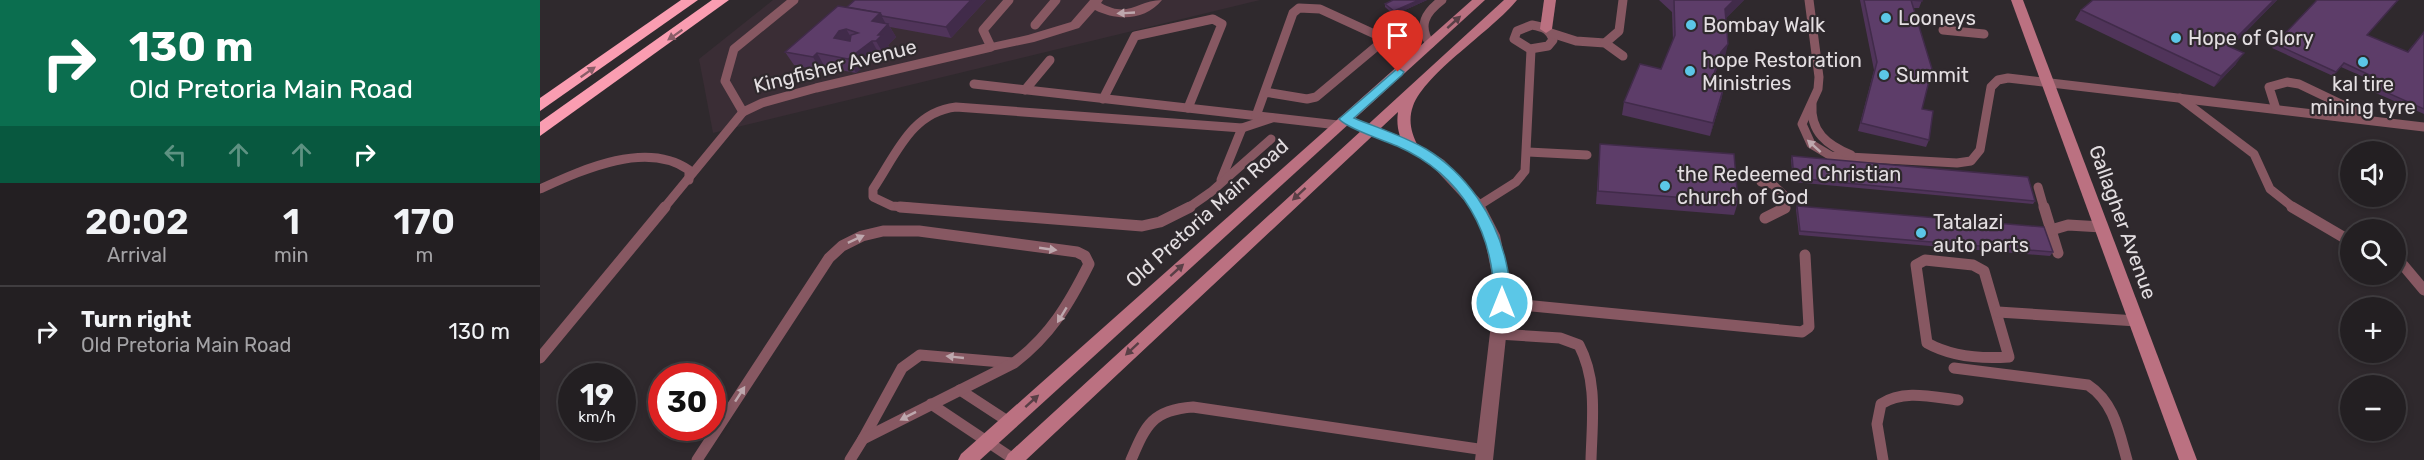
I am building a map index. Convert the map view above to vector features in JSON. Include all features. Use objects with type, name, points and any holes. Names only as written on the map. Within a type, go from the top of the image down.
[{"type":"highway","points":[[540,106],[691,0]]},
{"type":"highway","points":[[540,130],[722,0]]},
{"type":"main road","name":"Old Pretoria Main Road","points":[[967,460],[1479,0]]},
{"type":"main road","points":[[1015,460],[1369,129],[1511,0]]},
{"type":"main road","points":[[1548,31],[1550,0]]},
{"type":"main road","name":"Gallagher Avenue","points":[[2017,0],[2188,460]]},
{"type":"main road","points":[[1411,146],[1404,133],[1403,119],[1410,98],[1421,81]]},
{"type":"street","points":[[1096,2],[1109,12],[1131,14],[1151,6],[1156,0]]},
{"type":"street","name":"Kingfisher Avenue","points":[[991,47],[1030,39],[1075,25],[1096,2]]},
{"type":"street","points":[[1342,122],[1369,129],[1411,146],[1439,164],[1478,206],[1498,255],[1503,290],[1485,455]]},
{"type":"lane","points":[[742,112],[725,81],[734,49],[794,0]]},
{"type":"lane","points":[[991,47],[984,37],[983,30],[1009,0]]},
{"type":"lane","points":[[1035,25],[1056,0]]},
{"type":"lane","points":[[1430,44],[1423,35],[1422,20],[1426,12],[1442,0]]},
{"type":"lane","points":[[1576,41],[1532,25],[1517,31],[1514,39],[1531,50],[1576,41],[1605,43],[1617,37],[1622,29],[1623,0]]},
{"type":"lane","points":[[1809,0],[1819,77],[1818,89],[1802,118],[1807,141],[1823,154],[1863,159],[1957,163],[1971,160],[1980,150],[1989,92],[1995,82],[2008,78],[2049,81],[2424,127]]},
{"type":"lane","points":[[1256,116],[1293,13],[1299,8],[1320,9],[1381,37],[1383,41],[1316,97],[1300,99],[1265,92]]},
{"type":"lane","points":[[1103,99],[1135,36],[1213,19],[1218,20],[1221,24],[1188,108]]},
{"type":"lane","points":[[1943,30],[1984,34]]},
{"type":"lane","points":[[1548,31],[1553,39],[1548,45]]},
{"type":"lane","points":[[1605,43],[1623,56]]},
{"type":"lane","name":"Kingfisher Avenue","points":[[540,358],[689,180],[742,112],[762,103],[816,88],[991,47]]},
{"type":"lane","points":[[1478,206],[1521,177],[1527,165],[1531,50]]},
{"type":"lane","points":[[1025,90],[1050,60]]},
{"type":"lane","points":[[2276,109],[2269,87],[2277,83],[2292,83],[2377,121]]},
{"type":"lane","points":[[974,84],[1272,118],[1342,122]]},
{"type":"lane","points":[[2179,97],[2254,154],[2270,189],[2282,201],[2340,235]]},
{"type":"lane","points":[[1271,139],[1220,183],[1174,218],[1160,224],[1142,226],[892,206],[873,196],[873,189],[920,122],[930,113],[943,108],[956,107],[1242,128],[1272,118]]},
{"type":"lane","points":[[1220,183],[1242,128]]},
{"type":"lane","points":[[1528,152],[1587,156]]},
{"type":"lane","points":[[540,189],[586,170],[645,158],[669,159],[683,163],[689,170],[689,180]]},
{"type":"lane","points":[[1761,182],[1772,184],[1784,195]]},
{"type":"lane","points":[[2038,187],[2058,253]]},
{"type":"lane","points":[[1765,218],[1785,208]]},
{"type":"lane","points":[[2047,216],[2068,225]]},
{"type":"lane","points":[[2051,230],[2068,225],[2103,227]]},
{"type":"lane","points":[[697,460],[829,258],[842,246],[862,236],[883,231],[919,231],[1077,252],[1085,256],[1089,264],[1063,316],[1051,333],[1014,363],[863,439]]},
{"type":"lane","points":[[1502,303],[1783,332],[1802,332],[1809,327],[1805,255]]},
{"type":"lane","points":[[1925,260],[1978,267],[1984,271],[1998,312],[2009,357],[1937,349],[1927,343],[1916,265],[1925,260]]},
{"type":"lane","points":[[2406,269],[2424,290]]},
{"type":"lane","points":[[1998,312],[2137,321]]},
{"type":"lane","points":[[1498,334],[1560,338],[1579,345],[1589,364],[1591,379],[1591,460]]},
{"type":"lane","points":[[850,460],[902,368],[920,355],[1014,363]]},
{"type":"lane","points":[[1954,368],[2088,385],[2100,391],[2108,402],[2127,460]]},
{"type":"lane","points":[[960,390],[1009,422]]},
{"type":"lane","points":[[1883,460],[1877,418],[1879,405],[1887,398],[1901,395],[1958,400]]},
{"type":"lane","points":[[931,404],[989,440],[1015,460]]},
{"type":"lane","points":[[1131,460],[1154,418],[1162,411],[1193,407],[1485,455]]},
{"type":"shaded area","points":[[773,0],[1260,0],[713,133],[699,59]]},
{"type":"building","points":[[855,0],[971,0],[946,27],[882,16],[880,13],[847,7]]},
{"type":"building","points":[[1393,0],[1419,0],[1394,11],[1385,4]]},
{"type":"building","name":"hope Restoration Ministries","points":[[1674,0],[1734,0],[1725,9],[1728,44],[1721,52],[1712,80],[1725,83],[1713,123],[1624,102],[1640,64],[1661,69],[1675,35]]},
{"type":"building","points":[[1864,0],[1911,0],[1932,69],[1922,109],[1933,111],[1929,140],[1861,123],[1877,62]]},
{"type":"building","name":"Hope of Glory","points":[[2093,0],[2274,0],[2228,46],[2244,53],[2221,76],[2081,10]]},
{"type":"building","name":"kal tire mining tyre","points":[[2317,0],[2398,0],[2367,35],[2408,52],[2424,32],[2424,109],[2372,86],[2378,79],[2344,63],[2336,72],[2275,44]]},
{"type":"building","points":[[838,6],[880,13],[872,21],[888,24],[878,35],[882,35],[876,41],[872,41],[848,59],[817,53],[813,57],[785,52]],"holes":[[[846,29],[858,33],[851,35],[850,41],[834,38],[839,31]]]},
{"type":"building","name":"the Redeemed Christian church of God","points":[[1600,144],[1734,154],[1738,202],[1598,191]]},
{"type":"building","points":[[1792,156],[2028,177],[2035,201],[1794,178]]},
{"type":"building","name":"Tatalazi auto parts","points":[[1797,206],[2044,227],[2053,252],[1800,231]]},
{"type":"place","name":"Looneys","points":[[1886,18]]},
{"type":"place","name":"Bombay Walk","points":[[1691,25]]},
{"type":"place","name":"Hope of Glory","points":[[2176,38]]},
{"type":"place","name":"kal tire mining tyre","points":[[2363,62]]},
{"type":"place","name":"hope Restoration Ministries","points":[[1690,71]]},
{"type":"place","name":"Summit","points":[[1884,75]]},
{"type":"place","name":"the Redeemed Christian church of God","points":[[1665,186]]},
{"type":"place","name":"Tatalazi auto parts","points":[[1921,233]]},
{"type":"route","points":[[1398,72],[1345,119],[1420,151],[1439,164],[1478,206],[1496,248],[1502,275],[1502,303]]}]
